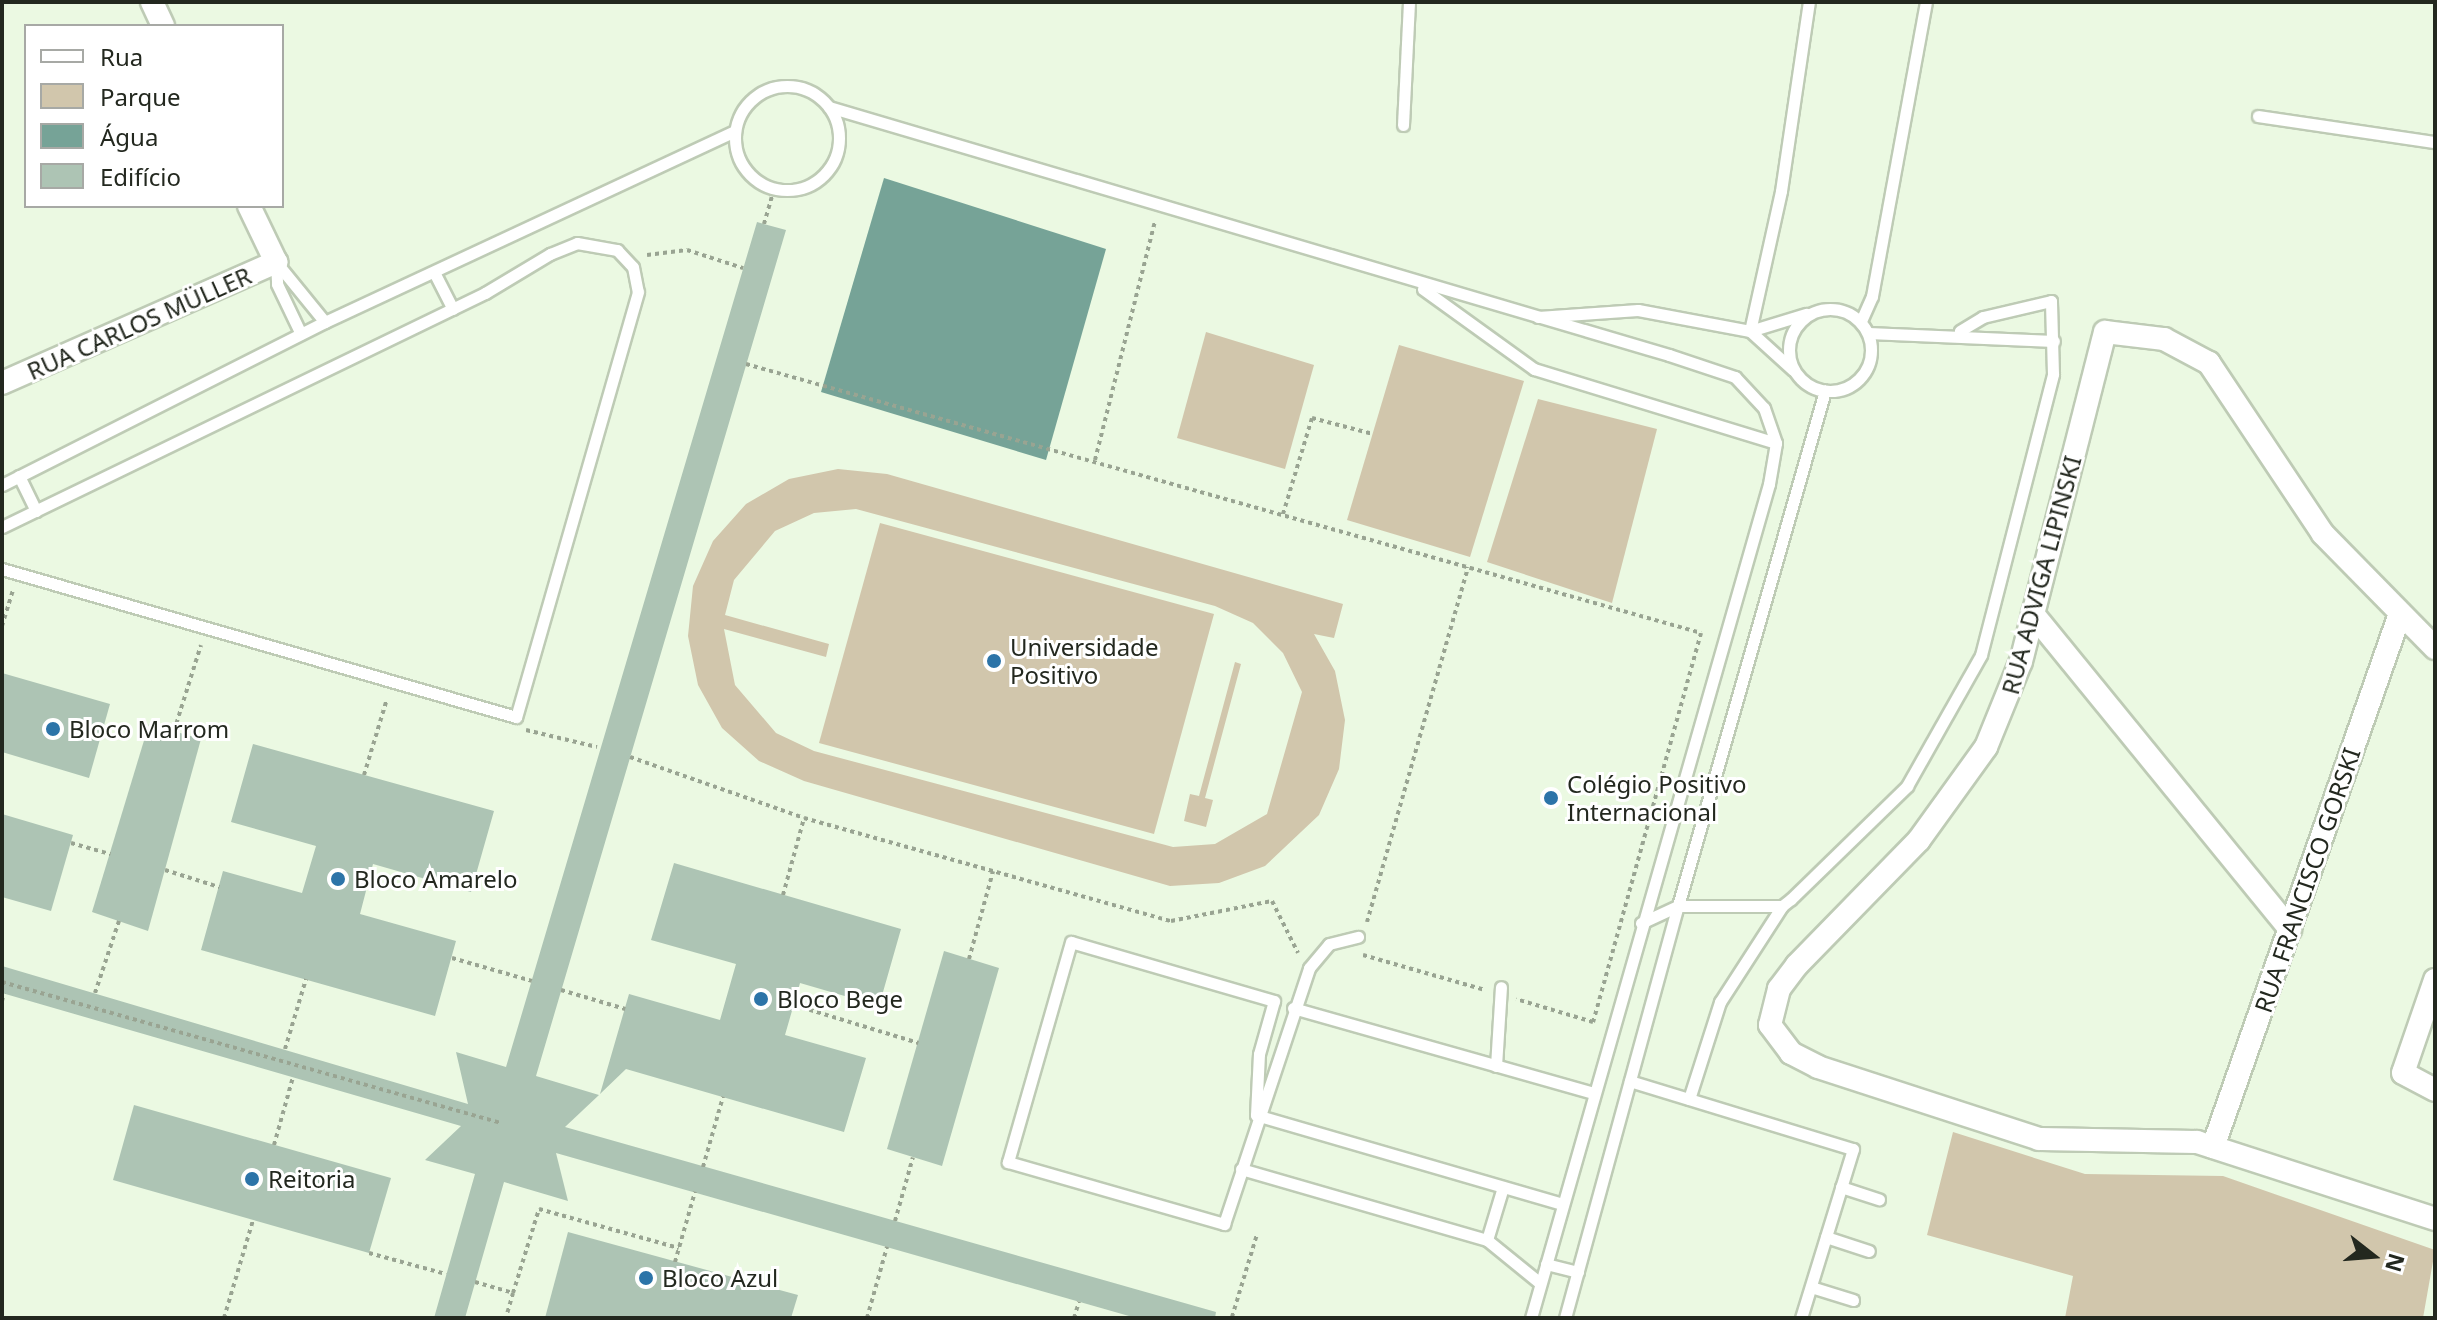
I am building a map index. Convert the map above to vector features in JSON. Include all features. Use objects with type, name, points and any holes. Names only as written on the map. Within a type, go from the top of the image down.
[{"type":"street","points":[[152,2],[162,24]]},
{"type":"street","points":[[250,208],[276,262]]},
{"type":"street","name":"RUA CARLOS MÜLLER","points":[[2,383],[276,262]]},
{"type":"street","name":"RUA ADVIGA LIPINSKI","points":[[2213,1147],[2181,1139],[2099,1146],[2039,1139],[1818,1067],[1791,1053],[1770,1025],[1779,989],[1797,965],[1919,840],[1970,775],[2006,704],[2033,614],[2105,332],[2164,339],[2209,363],[2323,534],[2400,614]]},
{"type":"street","points":[[2033,614],[2290,929]]},
{"type":"street","points":[[2400,614],[2435,648]]},
{"type":"street","name":"RUA FRANCISCO GORSKI","points":[[2213,1147],[2400,614]]},
{"type":"street","points":[[2435,980],[2403,1073],[2435,1090]]},
{"type":"street","points":[[2213,1147],[2435,1219]]},
{"type":"lane","points":[[1403,125],[1409,2]]},
{"type":"lane","points":[[1750,331],[1781,191],[1809,2]]},
{"type":"lane","points":[[1861,321],[1872,296],[1926,2]]},
{"type":"lane","points":[[774,87],[814,93],[829,107],[839,131],[837,156],[823,177],[801,190],[774,190],[752,179],[737,157],[735,131],[741,111],[774,87]]},
{"type":"lane","points":[[829,107],[1158,209],[1735,377],[1764,408],[1776,443],[1641,923],[1558,1203],[1531,1318]]},
{"type":"lane","points":[[2258,116],[2435,142]]},
{"type":"lane","points":[[2,485],[325,322],[435,274],[735,131]]},
{"type":"lane","points":[[2,527],[453,309],[577,243],[617,250],[633,267],[638,292],[516,717],[2,569]]},
{"type":"lane","points":[[276,262],[325,322]]},
{"type":"lane","points":[[276,262],[277,284],[301,334]]},
{"type":"lane","points":[[435,274],[453,309]]},
{"type":"lane","points":[[1418,285],[1468,328],[1534,369],[1776,443]]},
{"type":"lane","points":[[1689,1099],[1720,1002],[1782,906],[1907,786],[1961,699],[1981,655],[2040,433],[2054,341],[2051,301],[1983,317],[1960,331]]},
{"type":"lane","points":[[1533,317],[1638,310],[1750,331],[1807,314],[1845,310],[1861,321],[1868,333],[1865,372],[1840,391],[1825,391],[1793,370],[1750,331]]},
{"type":"lane","points":[[1793,370],[1792,331],[1807,314]]},
{"type":"lane","points":[[1868,333],[1960,331],[2054,341]]},
{"type":"lane","points":[[1565,1318],[1678,906],[1825,391]]},
{"type":"lane","points":[[19,476],[36,511]]},
{"type":"lane","points":[[1641,923],[1678,906],[1782,906]]},
{"type":"lane","points":[[1256,1115],[1259,1054],[1274,1001],[1071,942],[1008,1162],[1224,1224],[1256,1115],[1309,968],[1329,944],[1361,939]]},
{"type":"lane","points":[[1496,1066],[1502,991]]},
{"type":"lane","points":[[1293,1008],[1590,1092]]},
{"type":"lane","points":[[1630,1081],[1853,1149],[1801,1318]]},
{"type":"lane","points":[[1256,1115],[1558,1203]]},
{"type":"lane","points":[[1241,1169],[1487,1240],[1540,1283]]},
{"type":"lane","points":[[1487,1240],[1503,1187]]},
{"type":"lane","points":[[1841,1187],[1879,1199]]},
{"type":"lane","points":[[1826,1237],[1869,1251]]},
{"type":"lane","points":[[1546,1264],[1578,1272]]},
{"type":"lane","points":[[1811,1287],[1853,1300]]},
{"type":"path","points":[[764,224],[774,190]]},
{"type":"path","points":[[1095,460],[1158,209]]},
{"type":"path","points":[[633,267],[651,251],[687,250],[743,268]]},
{"type":"path","points":[[746,364],[1095,460],[1701,633],[1593,1022],[1502,991],[1358,953],[1468,567]]},
{"type":"path","points":[[1283,514],[1312,418],[1373,434]]},
{"type":"path","points":[[2,626],[16,573]]},
{"type":"path","points":[[174,731],[206,628]]},
{"type":"path","points":[[364,775],[387,699]]},
{"type":"path","points":[[630,757],[804,818],[1171,921],[1272,901],[1309,968]]},
{"type":"path","points":[[783,895],[804,818]]},
{"type":"path","points":[[71,843],[110,854]]},
{"type":"path","points":[[165,870],[219,887]]},
{"type":"path","points":[[969,959],[993,871]]},
{"type":"path","points":[[95,993],[119,921]]},
{"type":"path","points":[[452,958],[532,981]]},
{"type":"path","points":[[285,1049],[306,979]]},
{"type":"path","points":[[2,982],[501,1123]]},
{"type":"path","points":[[561,990],[625,1009]]},
{"type":"path","points":[[2,1001],[4,993]]},
{"type":"path","points":[[794,1005],[918,1043]]},
{"type":"path","points":[[274,1145],[293,1077]]},
{"type":"path","points":[[703,1167],[723,1097]]},
{"type":"path","points":[[895,1221],[913,1157]]},
{"type":"path","points":[[675,1262],[695,1192]]},
{"type":"path","points":[[506,1318],[539,1209],[679,1248]]},
{"type":"path","points":[[224,1318],[253,1220]]},
{"type":"path","points":[[1232,1317],[1257,1234]]},
{"type":"path","points":[[867,1318],[887,1247]]},
{"type":"path","points":[[369,1253],[446,1274]]},
{"type":"path","points":[[475,1282],[513,1293]]},
{"type":"path","points":[[1074,1318],[1079,1302]]},
{"type":"green space","points":[[1206,332],[1314,365],[1285,469],[1177,438]]},
{"type":"green space","points":[[1399,345],[1524,381],[1470,557],[1347,520]]},
{"type":"green space","points":[[1538,399],[1657,429],[1612,603],[1487,562]]},
{"type":"green space","points":[[838,469],[887,474],[1343,604],[1334,638],[1314,634],[1335,671],[1345,720],[1339,769],[1319,815],[1265,866],[1219,883],[1170,886],[804,781],[759,761],[722,728],[698,685],[688,636],[693,586],[713,541],[746,504],[789,479]],"holes":[[[856,509],[1215,606],[1253,623],[1283,653],[1302,692],[1267,814],[1215,844],[1173,847],[814,751],[776,733],[735,685],[724,629],[826,657],[829,644],[725,615],[734,580],[775,531],[814,513]]]},
{"type":"green space","points":[[880,523],[1214,614],[1154,834],[819,743]]},
{"type":"green space","points":[[1235,662],[1241,664],[1205,798],[1213,800],[1206,827],[1184,821],[1190,794],[1199,796]]},
{"type":"green space","points":[[1953,1132],[2085,1174],[2223,1176],[2435,1250],[2423,1318],[2065,1318],[2073,1276],[1927,1235]]},
{"type":"water","points":[[884,178],[1106,249],[1046,460],[821,392]]},
{"type":"building","points":[[757,222],[786,230],[536,1076],[599,1095],[565,1127],[1216,1312],[1215,1318],[1136,1318],[556,1153],[568,1201],[504,1182],[465,1318],[434,1318],[475,1174],[425,1160],[461,1126],[2,993],[2,966],[468,1104],[456,1052],[506,1067]]},
{"type":"building","name":"Bloco Marrom","points":[[2,673],[110,704],[89,778],[2,752]]},
{"type":"building","points":[[149,724],[201,739],[148,931],[92,912]]},
{"type":"building","name":"Bloco Amarelo","points":[[253,744],[494,811],[471,892],[373,864],[360,914],[456,941],[435,1016],[201,950],[223,871],[302,893],[316,846],[231,822]]},
{"type":"building","points":[[2,814],[73,835],[51,911],[2,897]]},
{"type":"building","name":"Bloco Bege","points":[[674,863],[901,929],[879,1006],[800,983],[785,1035],[866,1058],[844,1132],[626,1069],[600,1094],[629,994],[720,1020],[736,964],[651,940]]},
{"type":"building","points":[[944,951],[999,968],[942,1166],[887,1149]]},
{"type":"building","name":"Reitoria","points":[[134,1105],[391,1178],[369,1253],[113,1180]]},
{"type":"building","name":"Bloco Azul","points":[[568,1232],[798,1295],[791,1318],[545,1318]]},
{"type":"place","name":"Universidade Positivo","points":[[994,661]]},
{"type":"place","name":"Bloco Marrom","points":[[53,729]]},
{"type":"place","name":"Colégio Positivo Internacional","points":[[1551,798]]},
{"type":"place","name":"Bloco Amarelo","points":[[338,879]]},
{"type":"place","name":"Bloco Bege","points":[[761,999]]},
{"type":"place","name":"Reitoria","points":[[252,1179]]},
{"type":"place","name":"Bloco Azul","points":[[646,1278]]}]
